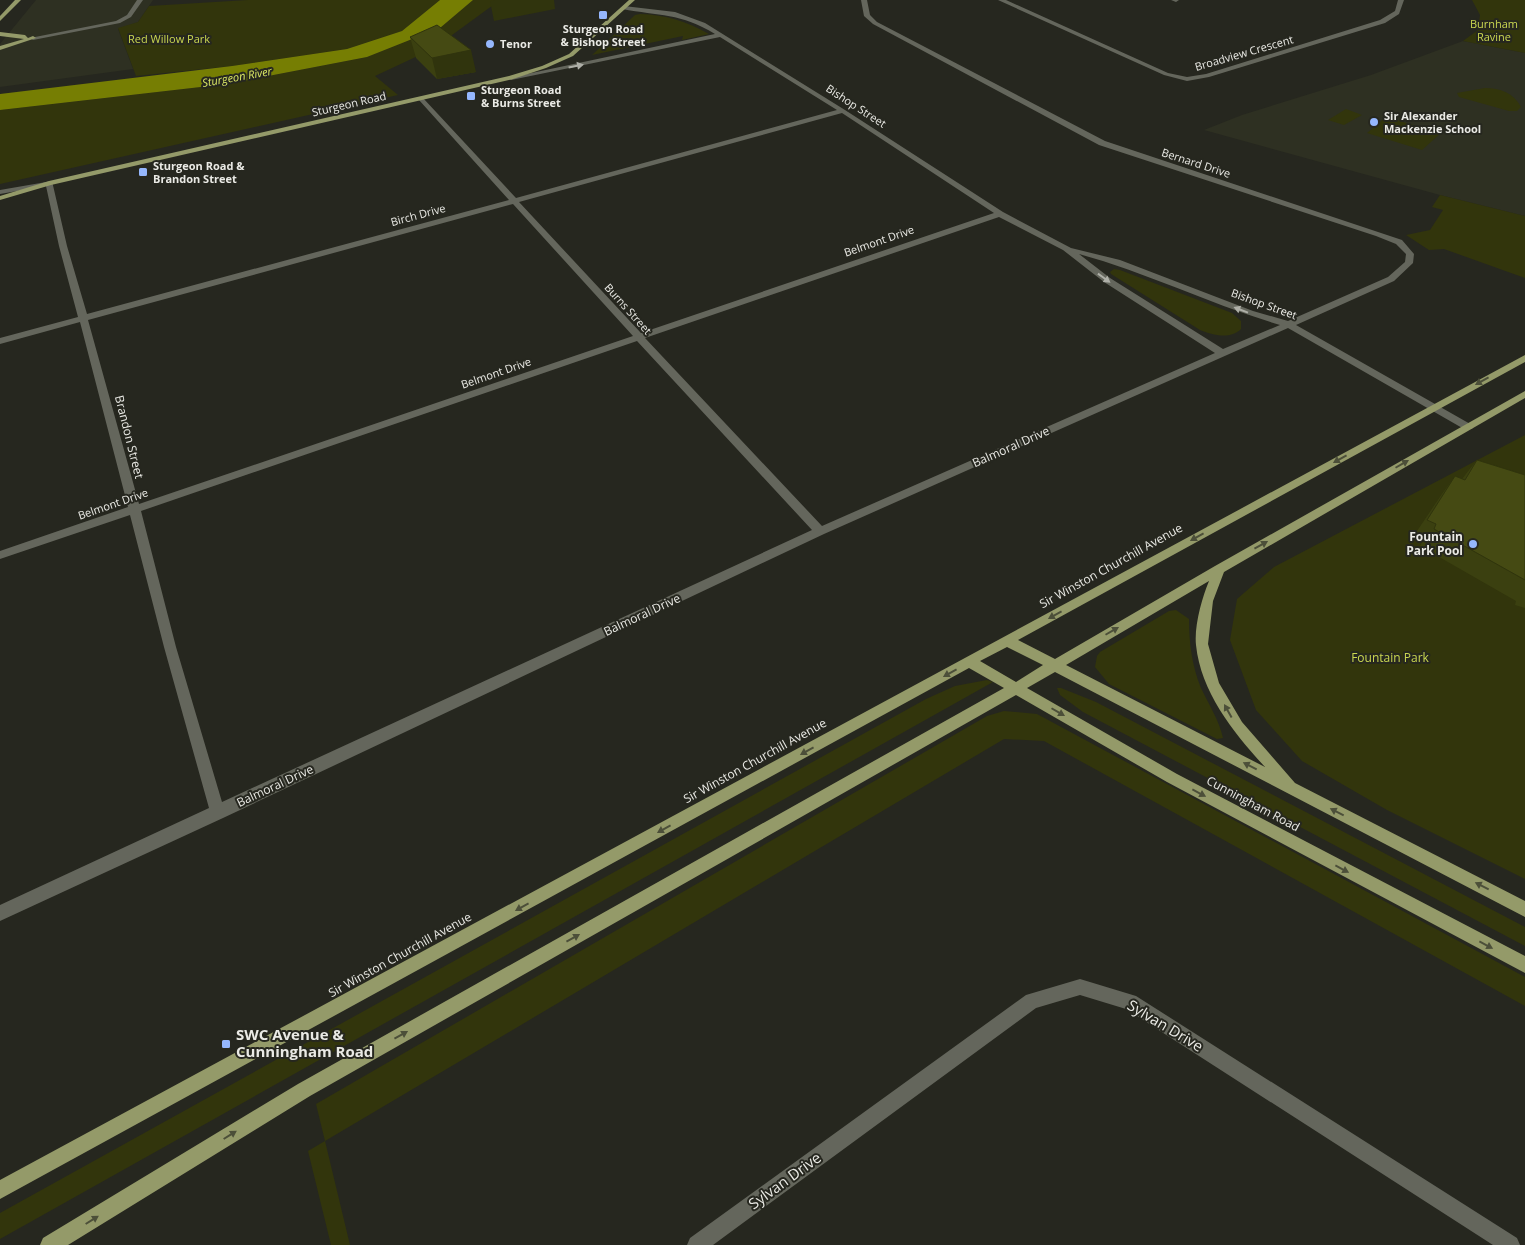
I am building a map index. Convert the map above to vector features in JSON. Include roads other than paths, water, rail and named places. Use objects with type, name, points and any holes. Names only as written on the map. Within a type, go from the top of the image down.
[{"type":"main road","points":[[0,19],[18,0]]},
{"type":"main road","name":"Sturgeon Road","points":[[0,198],[49,183],[511,78],[544,67],[570,55],[632,0]]},
{"type":"main road","points":[[0,34],[33,38]]},
{"type":"main road","points":[[0,48],[33,38]]},
{"type":"main road","name":"Sir Winston Churchill Avenue","points":[[0,1190],[1525,358]]},
{"type":"main road","points":[[50,1245],[304,1090],[1016,688],[1219,568],[1525,394]]},
{"type":"main road","points":[[1219,568],[1206,601],[1202,644],[1213,684],[1237,726],[1293,789]]},
{"type":"main road","points":[[1008,641],[1525,909]]},
{"type":"main road","name":"Cunningham Road","points":[[970,662],[1172,778],[1525,965]]},
{"type":"street","points":[[33,38],[118,22],[129,16],[140,0]]},
{"type":"street","name":"Bernard Drive","points":[[864,0],[867,16],[875,23],[1102,143],[1379,234],[1399,242],[1410,254],[1409,263],[1391,279],[1288,324]]},
{"type":"street","name":"Broadview Crescent","points":[[1001,0],[1166,74],[1187,79],[1207,76],[1378,23],[1396,14],[1401,6],[1401,0]]},
{"type":"street","name":"Bishop Street","points":[[624,8],[684,17],[703,24],[1000,214],[1066,248],[1107,280],[1222,353]]},
{"type":"street","points":[[511,78],[720,35]]},
{"type":"street","name":"Burns Street","points":[[421,99],[513,201],[820,531]]},
{"type":"street","name":"Birch Drive","points":[[0,341],[843,112]]},
{"type":"street","name":"Sturgeon Road","points":[[0,192],[49,183]]},
{"type":"street","name":"Brandon Street","points":[[49,183],[82,319],[107,402],[170,647],[218,813]]},
{"type":"street","name":"Belmont Drive","points":[[0,555],[1000,214]]},
{"type":"street","name":"Bishop Street","points":[[1066,248],[1116,262],[1250,313],[1288,324],[1468,427]]},
{"type":"street","name":"Balmoral Drive","points":[[0,913],[820,531],[1288,324]]},
{"type":"street","name":"Sylvan Drive","points":[[697,1245],[1032,1001],[1080,987],[1130,1002],[1510,1245]]},
{"type":"water","name":"Sturgeon River","points":[[440,0],[473,0],[440,28],[367,57],[227,84],[0,110],[0,94],[232,66],[347,49],[402,31]]},
{"type":"place","name":"Sturgeon Road & Bishop Street","points":[[603,15]]},
{"type":"place","name":"Tenor","points":[[490,44]]},
{"type":"place","name":"Sturgeon Road & Burns Street","points":[[471,96]]},
{"type":"place","name":"Sir Alexander Mackenzie School","points":[[1374,122]]},
{"type":"place","name":"Sturgeon Road & Brandon Street","points":[[143,172]]},
{"type":"place","name":"Fountain Park Pool","points":[[1473,544]]},
{"type":"place","name":"SWC Avenue & Cunningham Road","points":[[226,1044]]},
{"type":"park label","name":"Burnham Ravine","points":[[1494,30]]},
{"type":"park label","name":"Red Willow Park","points":[[169,39]]},
{"type":"park label","name":"Fountain Park","points":[[1390,658]]}]
